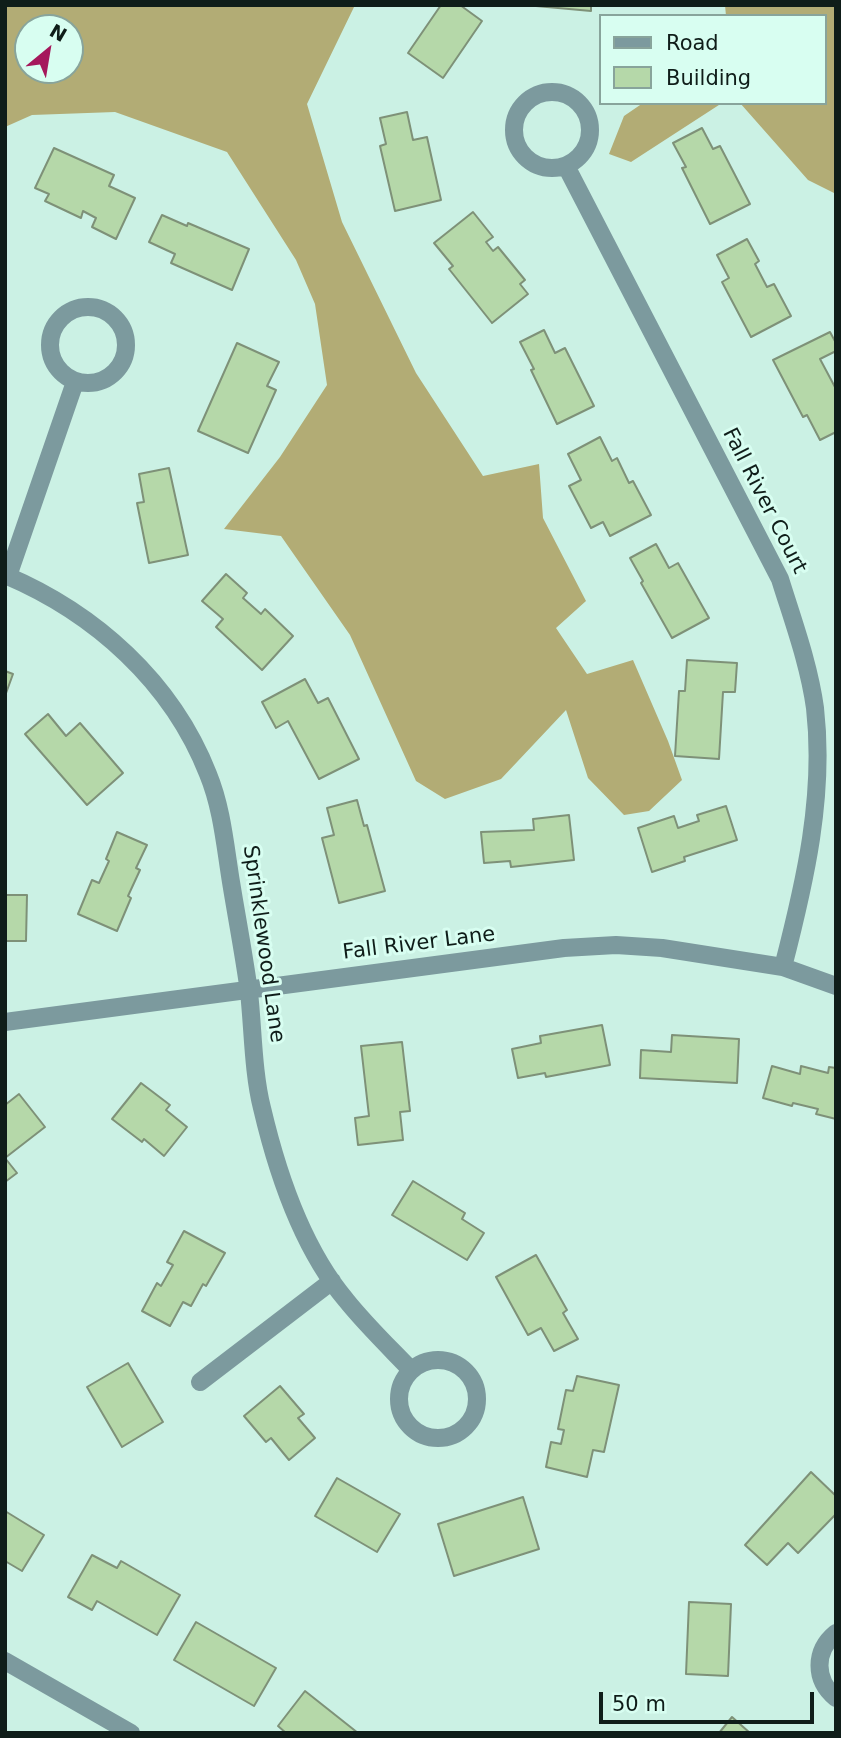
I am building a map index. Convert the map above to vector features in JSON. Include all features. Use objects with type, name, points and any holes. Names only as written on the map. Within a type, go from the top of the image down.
[{"type":"street","points":[[549,92],[572,97],[588,116],[589,140],[577,160],[566,166],[542,168],[531,163],[516,145],[514,121],[519,110],[537,94],[549,92]]},
{"type":"street","name":"Fall River Court","points":[[566,166],[780,579],[800,642],[814,706],[818,752],[817,805],[804,888],[783,967]]},
{"type":"street","points":[[75,309],[102,309],[122,326],[127,339],[127,352],[114,375],[102,382],[75,382],[55,365],[50,352],[50,339],[55,326],[75,309]]},
{"type":"street","points":[[7,576],[75,382]]},
{"type":"street","name":"Sprinklewood Lane","points":[[7,576],[55,600],[90,622],[119,646],[172,704],[208,773],[223,825],[248,989],[261,1105],[294,1209],[344,1299],[411,1370]]},
{"type":"street","name":"Fall River Lane","points":[[5,1022],[564,948],[616,945],[662,948],[783,967],[836,986]]},
{"type":"street","points":[[200,1381],[332,1281]]},
{"type":"street","points":[[435,1359],[449,1361],[461,1367],[471,1377],[478,1403],[474,1416],[466,1427],[454,1435],[427,1437],[415,1431],[405,1421],[399,1395],[402,1381],[411,1370],[435,1359]]},
{"type":"street","points":[[836,1633],[828,1640],[819,1663],[825,1687],[836,1698]]},
{"type":"street","points":[[5,1661],[131,1733]]},
{"type":"shaded area","points":[[5,5],[355,5],[307,104],[342,222],[416,373],[483,476],[539,464],[543,518],[586,601],[556,628],[587,674],[633,660],[682,780],[649,811],[624,815],[588,778],[566,710],[501,779],[445,799],[416,781],[350,635],[281,536],[224,529],[280,457],[327,385],[315,304],[296,260],[227,152],[115,112],[32,115],[5,127]]},
{"type":"shaded area","points":[[725,5],[836,5],[836,194],[808,180],[742,105],[827,105],[827,14],[726,14]]},
{"type":"shaded area","points":[[640,105],[719,105],[631,162],[609,154],[624,116]]},
{"type":"building","points":[[441,5],[460,5],[482,21],[443,78],[408,53]]},
{"type":"building","points":[[525,5],[591,5],[591,11]]},
{"type":"building","points":[[407,112],[413,140],[427,137],[441,200],[395,211],[380,146],[386,144],[380,118]]},
{"type":"building","points":[[702,128],[713,149],[720,146],[750,204],[710,224],[682,168],[686,167],[673,143]]},
{"type":"building","points":[[54,148],[114,175],[109,186],[135,198],[116,239],[92,227],[96,218],[83,211],[81,218],[45,201],[49,194],[35,188]]},
{"type":"building","points":[[473,212],[493,237],[486,242],[493,251],[498,247],[525,280],[520,284],[528,294],[492,323],[449,269],[453,266],[434,243]]},
{"type":"building","points":[[162,215],[249,249],[232,290],[171,263],[175,254],[149,242]]},
{"type":"building","points":[[747,239],[759,261],[755,264],[767,287],[774,284],[791,316],[751,337],[722,282],[729,278],[717,255]]},
{"type":"building","points":[[544,330],[555,353],[565,348],[594,406],[557,424],[520,342]]},
{"type":"building","points":[[830,332],[836,343],[836,351],[820,359],[836,389],[836,432],[820,440],[807,415],[803,417],[773,360]]},
{"type":"building","points":[[237,343],[279,362],[267,386],[276,390],[248,453],[198,431]]},
{"type":"building","points":[[600,437],[612,461],[617,458],[629,483],[633,481],[651,515],[610,536],[603,522],[591,528],[569,486],[581,480],[568,454]]},
{"type":"building","points":[[169,468],[188,555],[149,563],[137,503],[144,502],[139,474]]},
{"type":"building","points":[[656,544],[669,568],[678,563],[709,618],[672,638],[630,558]]},
{"type":"building","points":[[226,574],[247,593],[243,598],[261,614],[265,609],[293,636],[262,670],[216,627],[223,619],[202,601]]},
{"type":"building","points":[[687,660],[737,663],[735,692],[723,692],[719,759],[675,756],[679,691],[685,691]]},
{"type":"building","points":[[5,671],[13,674],[5,696]]},
{"type":"building","points":[[305,679],[318,703],[328,698],[359,759],[319,779],[288,721],[276,728],[262,702]]},
{"type":"building","points":[[48,714],[66,736],[80,723],[123,773],[87,805],[25,734]]},
{"type":"building","points":[[357,800],[364,826],[367,825],[385,891],[339,903],[322,838],[334,835],[327,808]]},
{"type":"building","points":[[726,806],[737,840],[684,857],[685,861],[652,872],[638,828],[674,816],[678,828],[699,821],[697,815]]},
{"type":"building","points":[[569,815],[574,860],[511,867],[510,861],[484,863],[481,832],[534,830],[533,819]]},
{"type":"building","points":[[117,832],[147,845],[136,868],[140,870],[117,931],[78,914],[92,880],[99,883],[109,861],[106,859]]},
{"type":"building","points":[[5,895],[27,895],[26,941],[5,941]]},
{"type":"building","points":[[602,1025],[610,1065],[546,1077],[545,1073],[518,1078],[512,1049],[541,1043],[540,1036]]},
{"type":"building","points":[[672,1035],[739,1039],[737,1083],[640,1078],[641,1050],[671,1052]]},
{"type":"building","points":[[402,1042],[410,1111],[400,1112],[403,1140],[358,1145],[355,1118],[369,1116],[361,1046]]},
{"type":"building","points":[[772,1066],[800,1074],[801,1066],[828,1073],[829,1067],[836,1068],[836,1119],[816,1114],[818,1109],[793,1103],[792,1106],[763,1098]]},
{"type":"building","points":[[141,1083],[170,1105],[166,1110],[187,1127],[164,1156],[144,1139],[142,1142],[112,1119]]},
{"type":"building","points":[[19,1094],[45,1127],[5,1158],[5,1105]]},
{"type":"building","points":[[5,1158],[17,1173],[5,1182]]},
{"type":"building","points":[[413,1181],[465,1213],[462,1219],[484,1233],[467,1260],[392,1215]]},
{"type":"building","points":[[184,1231],[225,1253],[191,1306],[183,1302],[170,1326],[142,1311],[157,1283],[161,1286],[173,1265],[167,1262]]},
{"type":"building","points":[[536,1255],[567,1310],[563,1313],[578,1339],[554,1351],[541,1328],[528,1335],[496,1277]]},
{"type":"building","points":[[128,1363],[163,1422],[122,1447],[87,1387]]},
{"type":"building","points":[[577,1376],[619,1385],[604,1452],[593,1450],[587,1477],[546,1467],[551,1442],[561,1444],[564,1430],[558,1429],[566,1390],[573,1391]]},
{"type":"building","points":[[280,1386],[304,1414],[298,1418],[315,1438],[289,1460],[271,1438],[266,1442],[244,1416]]},
{"type":"building","points":[[811,1472],[836,1496],[836,1514],[798,1553],[788,1543],[767,1565],[745,1545]]},
{"type":"building","points":[[337,1478],[400,1514],[377,1552],[315,1516]]},
{"type":"building","points":[[523,1497],[539,1549],[454,1576],[438,1524]]},
{"type":"building","points":[[5,1511],[44,1535],[22,1571],[5,1561]]},
{"type":"building","points":[[92,1555],[117,1568],[121,1561],[180,1595],[157,1635],[97,1601],[92,1610],[68,1597]]},
{"type":"building","points":[[689,1602],[731,1604],[728,1676],[686,1674]]},
{"type":"building","points":[[196,1622],[276,1668],[254,1706],[174,1660]]},
{"type":"building","points":[[305,1691],[358,1733],[286,1733],[278,1726]]},
{"type":"building","points":[[732,1717],[750,1733],[719,1733]]}]
